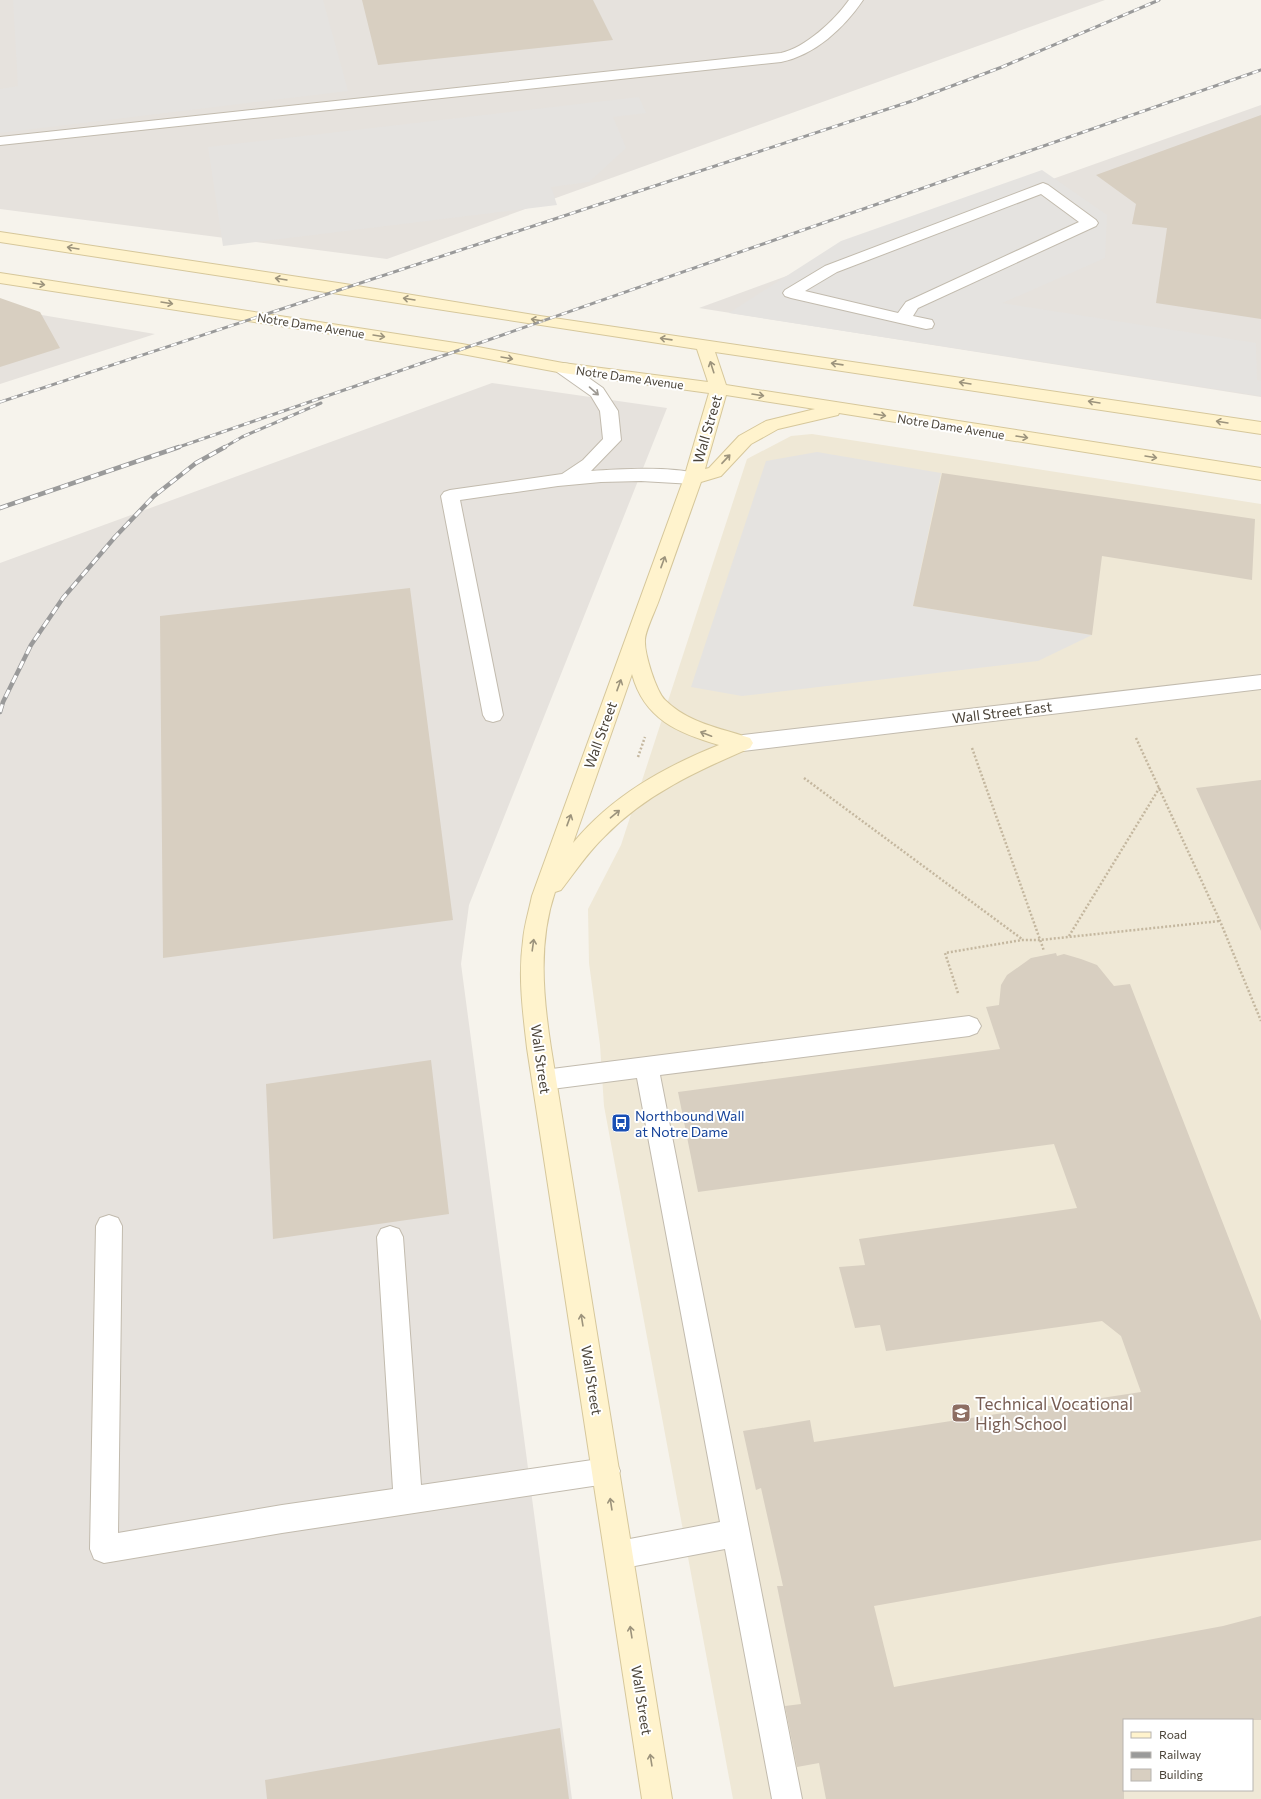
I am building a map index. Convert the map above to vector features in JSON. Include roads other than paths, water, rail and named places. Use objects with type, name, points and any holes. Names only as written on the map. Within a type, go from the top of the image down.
[{"type":"main road","points":[[0,237],[704,345],[1261,428]]},
{"type":"main road","name":"Notre Dame Avenue","points":[[0,278],[268,318],[563,368],[719,389],[1261,474]]},
{"type":"main road","name":"Wall Street","points":[[657,1799],[544,1080],[532,984],[532,950],[536,923],[543,896],[693,478],[719,389],[704,345]]},
{"type":"main road","points":[[693,478],[715,472],[745,440],[772,425],[842,409]]},
{"type":"main road","points":[[635,640],[649,694],[656,703],[675,718],[701,732],[743,744]]},
{"type":"main road","points":[[543,896],[596,831],[633,799],[662,779],[682,769],[743,744]]},
{"type":"street","points":[[0,141],[772,59],[796,53],[816,41],[850,10],[856,0]]},
{"type":"street","points":[[902,318],[912,305],[1090,223],[1043,188],[831,269],[791,293],[926,324]]},
{"type":"street","points":[[563,368],[597,392],[609,411],[612,440],[589,464],[566,480]]},
{"type":"street","points":[[493,715],[450,496],[566,480],[621,475],[652,475],[693,478]]},
{"type":"street","name":"Wall Street East","points":[[743,744],[962,716],[1261,682]]},
{"type":"street","points":[[544,1080],[969,1026]]},
{"type":"street","points":[[646,1068],[787,1799]]},
{"type":"street","points":[[109,1226],[104,1549],[282,1519],[606,1471]]},
{"type":"street","points":[[390,1237],[408,1500]]},
{"type":"street","points":[[619,1555],[736,1533]]},
{"type":"railway","points":[[0,402],[912,101],[1002,67],[1159,0]]},
{"type":"railway","points":[[176,448],[1261,70]]},
{"type":"railway","points":[[223,448],[242,437],[321,403]]},
{"type":"railway","points":[[0,508],[179,447]]},
{"type":"railway","points":[[0,712],[3,702],[31,645],[63,598],[115,537],[154,496],[196,463],[225,447]]},
{"type":"place","name":"Northbound Wall at Notre Dame","points":[[621,1123]]},
{"type":"place","name":"Technical Vocational High School","points":[[961,1413]]}]
